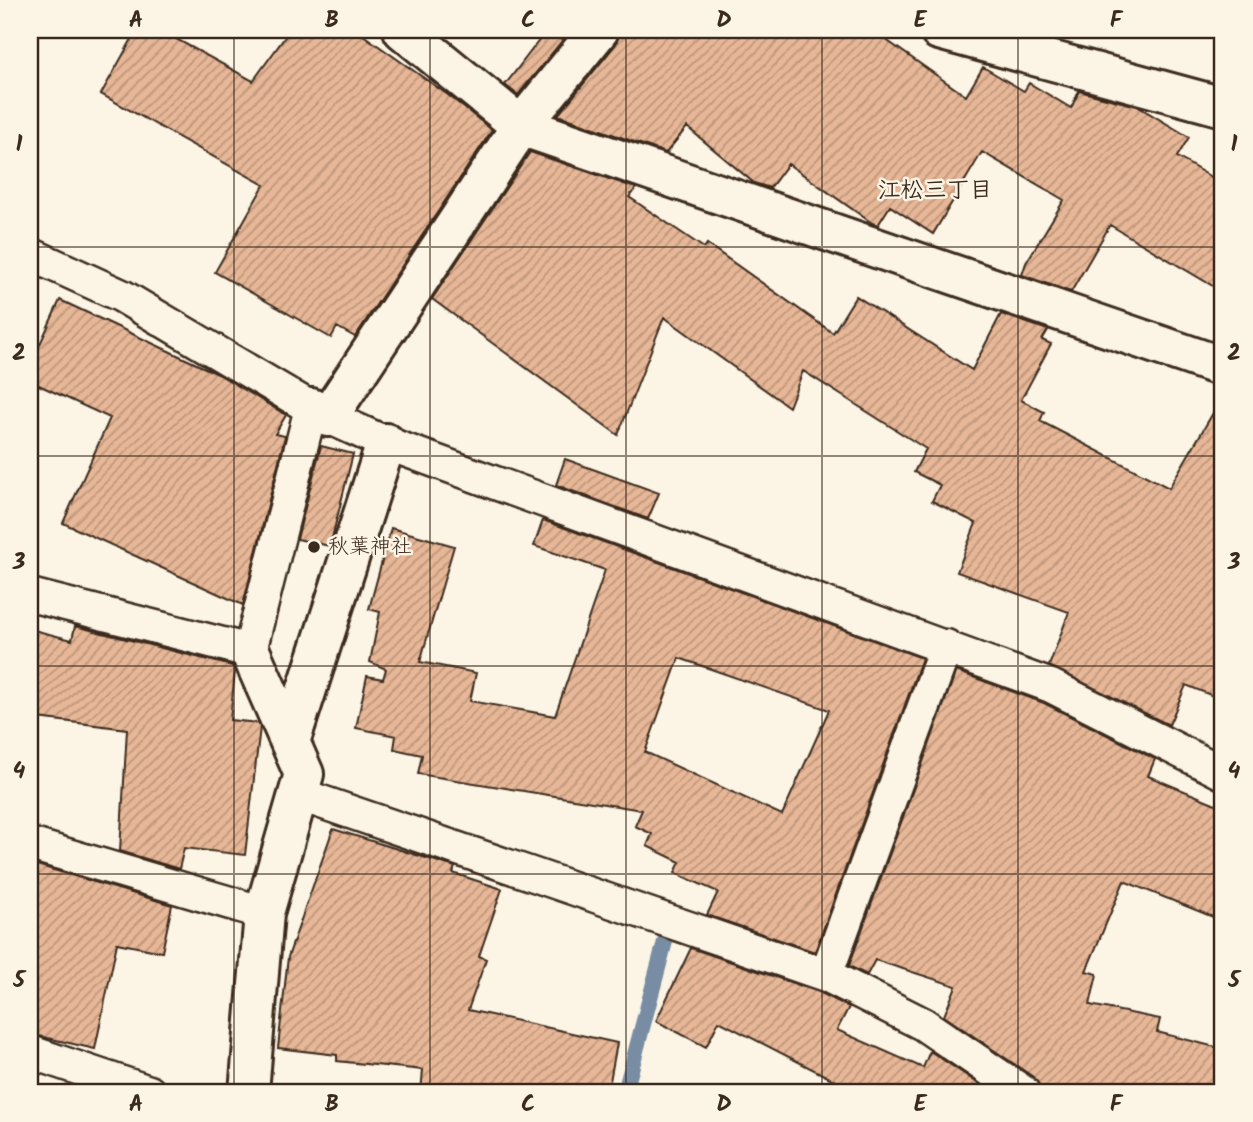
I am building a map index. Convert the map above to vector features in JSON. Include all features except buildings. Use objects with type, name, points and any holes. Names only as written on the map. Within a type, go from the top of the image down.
[{"type":"street","points":[[403,30],[521,126],[1223,367]]},
{"type":"street","points":[[320,412],[521,126],[599,30]]},
{"type":"street","points":[[939,30],[1223,107]]},
{"type":"street","points":[[289,742],[386,443]]},
{"type":"street","points":[[249,1092],[264,913],[304,774],[250,651]]},
{"type":"lane","points":[[31,261],[122,296],[320,412],[386,443],[1051,686],[1223,773]]},
{"type":"lane","points":[[30,596],[250,651],[320,412]]},
{"type":"lane","points":[[826,975],[946,646]]},
{"type":"lane","points":[[298,794],[826,975],[923,1024],[1023,1092]]},
{"type":"lane","points":[[30,844],[264,913]]},
{"type":"lane","points":[[30,1052],[149,1092]]},
{"type":"waterway","points":[[625,1092],[667,934]]},
{"type":"place","name":"秋葉神社","points":[[314,547]]},
{"type":"district","name":"江松三丁目","points":[[935,191]]}]
